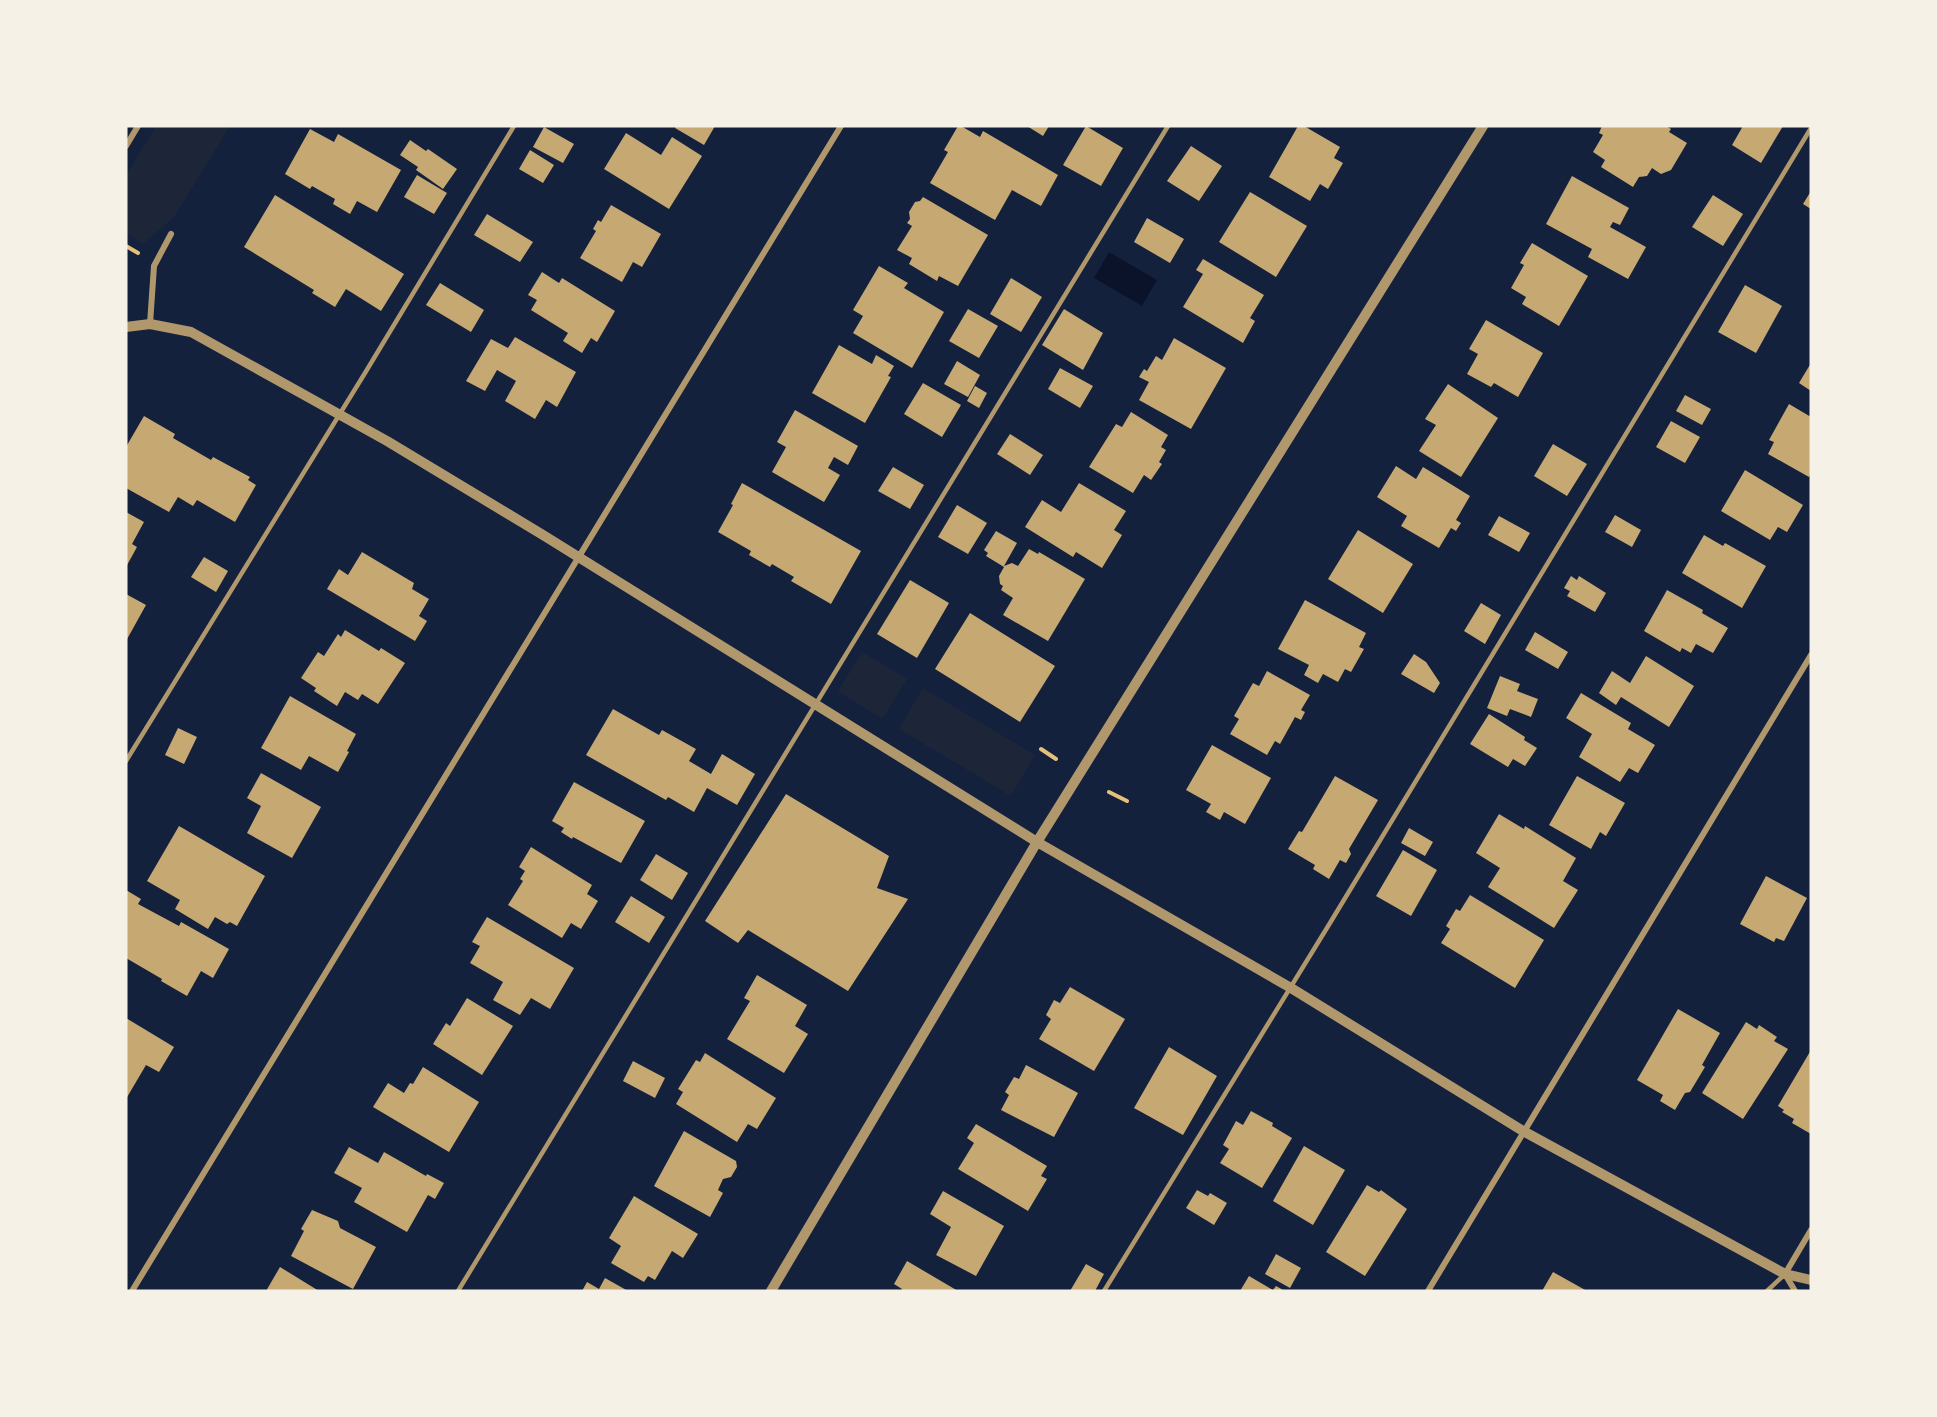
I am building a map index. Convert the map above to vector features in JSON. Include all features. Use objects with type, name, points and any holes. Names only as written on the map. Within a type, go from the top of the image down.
[{"type":"street","points":[[126,146],[138,126]]},
{"type":"street","points":[[132,1291],[842,126]]},
{"type":"street","points":[[771,1291],[1037,842],[1483,126]]},
{"type":"street","points":[[150,324],[154,266],[171,234]]},
{"type":"street","points":[[126,327],[150,324],[191,332],[340,415],[578,557],[1037,842],[1291,988],[1523,1131],[1785,1274],[1811,1280]]},
{"type":"street","points":[[1428,1291],[1811,655]]},
{"type":"street","points":[[1785,1274],[1811,1230]]},
{"type":"street","points":[[1785,1274],[1795,1291]]},
{"type":"lane","points":[[126,761],[340,415],[514,126]]},
{"type":"lane","points":[[458,1291],[1168,126]]},
{"type":"lane","points":[[1104,1291],[1291,988],[1811,128]]},
{"type":"lane","points":[[1767,1291],[1785,1274]]},
{"type":"path","points":[[126,246],[138,253]]},
{"type":"path","points":[[1041,749],[1056,759]]},
{"type":"path","points":[[1109,792],[1127,801]]},
{"type":"shaded area","points":[[156,126],[230,126],[174,217],[143,244],[126,233],[126,175]]},
{"type":"shaded area","points":[[1109,252],[1157,280],[1142,306],[1094,278]]},
{"type":"shaded area","points":[[862,652],[907,679],[882,719],[838,691]]},
{"type":"shaded area","points":[[923,688],[1035,755],[1011,796],[899,729]]},
{"type":"building","points":[[676,126],[715,126],[704,145],[675,128]]},
{"type":"building","points":[[958,126],[980,137],[983,131],[1058,175],[1041,206],[1012,190],[995,220],[930,183],[948,152],[944,150]]},
{"type":"building","points":[[1027,126],[1049,126],[1043,136]]},
{"type":"building","points":[[1086,126],[1123,148],[1101,186],[1063,165]]},
{"type":"building","points":[[1298,126],[1304,126],[1340,147],[1334,158],[1343,163],[1328,189],[1320,184],[1310,201],[1269,177]]},
{"type":"building","points":[[1602,126],[1666,126],[1671,129],[1669,132],[1687,143],[1671,170],[1661,174],[1652,168],[1647,176],[1639,177],[1633,187],[1601,167],[1605,160],[1593,152],[1603,135],[1599,133]]},
{"type":"building","points":[[1743,126],[1783,126],[1761,163],[1732,145]]},
{"type":"building","points":[[544,127],[574,144],[563,163],[533,147]]},
{"type":"building","points":[[310,129],[334,142],[338,134],[401,170],[377,212],[357,201],[350,214],[333,204],[335,199],[312,186],[310,189],[285,174]]},
{"type":"building","points":[[626,133],[661,155],[672,137],[702,156],[669,209],[604,169]]},
{"type":"building","points":[[410,140],[457,169],[443,189],[416,170],[418,167],[400,155]]},
{"type":"building","points":[[1191,146],[1222,166],[1199,201],[1167,181]]},
{"type":"building","points":[[530,150],[554,165],[543,183],[519,169]]},
{"type":"building","points":[[417,175],[447,193],[434,214],[404,197]]},
{"type":"building","points":[[1572,176],[1629,208],[1620,225],[1613,222],[1610,227],[1646,247],[1628,279],[1588,257],[1592,249],[1546,224]]},
{"type":"building","points":[[1811,191],[1811,209],[1803,204]]},
{"type":"building","points":[[1250,192],[1307,226],[1276,277],[1219,242]]},
{"type":"building","points":[[275,195],[404,274],[381,311],[346,289],[335,307],[312,293],[314,290],[244,247]]},
{"type":"building","points":[[1713,195],[1743,214],[1723,246],[1692,227]]},
{"type":"building","points":[[923,197],[988,235],[958,286],[939,276],[937,281],[909,264],[912,258],[897,250],[912,226],[907,223],[910,219],[909,212],[915,202],[920,201]]},
{"type":"building","points":[[611,205],[661,234],[642,267],[633,262],[622,282],[580,258],[596,231],[593,229],[598,220],[601,222]]},
{"type":"building","points":[[487,214],[533,242],[520,262],[474,235]]},
{"type":"building","points":[[1147,218],[1184,239],[1170,263],[1134,242]]},
{"type":"building","points":[[1532,243],[1588,276],[1559,326],[1522,304],[1526,297],[1511,288],[1524,265],[1520,263]]},
{"type":"building","points":[[1203,259],[1264,295],[1250,318],[1255,321],[1243,343],[1183,307],[1203,274],[1196,270]]},
{"type":"building","points":[[879,266],[908,283],[904,288],[944,312],[912,368],[853,333],[863,316],[853,310]]},
{"type":"building","points":[[542,272],[559,283],[562,278],[615,311],[597,342],[591,338],[582,353],[563,341],[568,333],[531,310],[537,300],[528,295]]},
{"type":"building","points":[[1011,278],[1042,297],[1021,332],[990,314]]},
{"type":"building","points":[[440,283],[484,310],[471,332],[426,305]]},
{"type":"building","points":[[1745,285],[1782,306],[1756,353],[1718,332]]},
{"type":"building","points":[[968,309],[998,326],[979,358],[949,341]]},
{"type":"building","points":[[1064,309],[1103,333],[1083,370],[1042,345]]},
{"type":"building","points":[[1486,320],[1543,353],[1518,397],[1494,383],[1491,387],[1467,374],[1478,354],[1469,349]]},
{"type":"building","points":[[515,337],[576,372],[557,407],[546,400],[535,419],[505,401],[516,381],[497,370],[485,391],[466,381],[491,339],[508,348]]},
{"type":"building","points":[[1174,338],[1226,368],[1191,429],[1139,400],[1149,382],[1139,377],[1144,369],[1147,371],[1156,356],[1162,360]]},
{"type":"building","points":[[839,345],[872,364],[876,355],[894,366],[888,376],[891,377],[865,423],[812,393]]},
{"type":"building","points":[[957,361],[980,375],[968,397],[944,384]]},
{"type":"building","points":[[1811,363],[1811,391],[1799,383]]},
{"type":"building","points":[[1060,368],[1093,386],[1080,408],[1048,389]]},
{"type":"building","points":[[923,383],[961,405],[942,437],[904,414]]},
{"type":"building","points":[[1448,384],[1498,418],[1461,477],[1419,451],[1436,425],[1425,419]]},
{"type":"building","points":[[975,386],[987,393],[979,408],[967,401]]},
{"type":"building","points":[[1685,395],[1711,409],[1702,425],[1676,411]]},
{"type":"building","points":[[1789,404],[1811,417],[1811,473],[1809,477],[1768,454],[1774,442],[1769,440]]},
{"type":"building","points":[[795,410],[858,446],[848,465],[834,457],[828,468],[840,475],[824,502],[772,472],[786,447],[777,442]]},
{"type":"building","points":[[1131,412],[1168,435],[1161,447],[1166,450],[1159,462],[1162,464],[1151,480],[1144,475],[1133,493],[1089,467],[1116,424],[1122,427]]},
{"type":"building","points":[[144,416],[175,434],[173,438],[211,460],[213,457],[250,477],[248,480],[256,485],[235,522],[197,500],[193,506],[178,497],[169,512],[126,488],[126,447]]},
{"type":"building","points":[[1671,421],[1700,437],[1685,463],[1656,447]]},
{"type":"building","points":[[1010,434],[1043,455],[1030,475],[997,454]]},
{"type":"building","points":[[1553,444],[1587,464],[1567,496],[1534,476]]},
{"type":"building","points":[[1396,466],[1416,479],[1423,467],[1470,496],[1456,520],[1461,523],[1456,531],[1451,528],[1439,548],[1401,526],[1407,516],[1377,497]]},
{"type":"building","points":[[893,467],[924,485],[910,509],[878,491]]},
{"type":"building","points":[[1745,470],[1803,505],[1787,532],[1778,527],[1770,540],[1721,511]]},
{"type":"building","points":[[742,483],[861,551],[831,604],[791,581],[794,577],[772,564],[770,567],[749,555],[751,551],[718,532]]},
{"type":"building","points":[[1079,483],[1126,511],[1114,530],[1122,535],[1102,568],[1076,552],[1073,557],[1025,527],[1042,500],[1061,512]]},
{"type":"building","points":[[957,505],[987,523],[968,554],[938,537]]},
{"type":"building","points":[[126,512],[144,522],[132,544],[137,547],[126,567]]},
{"type":"building","points":[[1615,515],[1641,530],[1632,547],[1605,532]]},
{"type":"building","points":[[1499,516],[1530,533],[1519,552],[1488,535]]},
{"type":"building","points":[[1358,530],[1413,564],[1383,613],[1328,579]]},
{"type":"building","points":[[996,531],[1017,543],[1004,566],[1012,563],[1018,566],[1029,549],[1038,554],[1039,552],[1085,579],[1048,641],[1003,615],[1013,598],[1001,590],[1003,586],[1000,584],[999,576],[1004,567],[986,556],[988,553],[984,550]]},
{"type":"building","points":[[1704,535],[1723,546],[1725,543],[1766,566],[1742,608],[1682,573]]},
{"type":"building","points":[[362,552],[414,583],[412,589],[429,599],[419,616],[427,621],[415,641],[327,589],[339,569],[348,575]]},
{"type":"building","points":[[204,557],[228,571],[216,592],[191,577]]},
{"type":"building","points":[[1571,576],[1577,580],[1579,576],[1606,593],[1595,612],[1567,596],[1570,591],[1564,588]]},
{"type":"building","points":[[910,580],[949,603],[917,658],[877,634]]},
{"type":"building","points":[[1667,590],[1703,610],[1702,613],[1728,628],[1713,653],[1696,644],[1691,653],[1682,648],[1680,652],[1644,631]]},
{"type":"building","points":[[126,594],[146,605],[126,641]]},
{"type":"building","points":[[1305,600],[1366,633],[1359,647],[1364,649],[1351,672],[1345,669],[1338,682],[1323,674],[1318,683],[1304,675],[1309,665],[1278,649]]},
{"type":"building","points":[[1481,603],[1501,615],[1485,644],[1464,631]]},
{"type":"building","points":[[970,613],[1055,666],[1020,722],[935,669]]},
{"type":"building","points":[[345,630],[379,651],[381,648],[405,663],[378,704],[362,694],[358,700],[345,692],[337,706],[314,691],[316,688],[301,678],[318,652],[324,656],[338,634],[341,637]]},
{"type":"building","points":[[1535,632],[1568,652],[1558,669],[1525,650]]},
{"type":"building","points":[[1414,654],[1426,662],[1440,683],[1434,693],[1401,674]]},
{"type":"building","points":[[1646,656],[1694,686],[1669,727],[1621,697],[1616,705],[1599,693],[1612,671],[1630,683]]},
{"type":"building","points":[[1267,671],[1310,695],[1301,710],[1305,712],[1301,720],[1295,717],[1280,744],[1275,741],[1267,755],[1230,734],[1239,719],[1234,716],[1253,683],[1259,686]]},
{"type":"building","points":[[1500,676],[1520,684],[1517,691],[1538,699],[1531,717],[1510,709],[1507,716],[1487,708]]},
{"type":"building","points":[[1581,693],[1631,723],[1628,729],[1655,745],[1638,773],[1629,768],[1620,782],[1579,757],[1592,734],[1566,718]]},
{"type":"building","points":[[290,696],[356,734],[338,772],[309,756],[301,770],[261,748]]},
{"type":"building","points":[[613,709],[659,735],[662,730],[696,749],[689,761],[711,774],[722,754],[755,774],[737,805],[707,788],[694,812],[668,797],[666,800],[586,755]]},
{"type":"building","points":[[1489,714],[1525,737],[1524,740],[1537,748],[1525,766],[1513,759],[1508,767],[1470,744]]},
{"type":"building","points":[[178,728],[197,737],[184,764],[165,755]]},
{"type":"building","points":[[1212,745],[1271,778],[1245,824],[1224,812],[1220,820],[1206,812],[1211,804],[1186,790]]},
{"type":"building","points":[[261,773],[321,807],[292,858],[247,833],[261,806],[247,798]]},
{"type":"building","points":[[1335,776],[1378,800],[1349,849],[1351,854],[1346,863],[1340,860],[1329,879],[1313,869],[1315,865],[1288,849],[1299,831],[1302,832]]},
{"type":"building","points":[[1577,776],[1625,803],[1606,836],[1600,832],[1591,849],[1549,825]]},
{"type":"building","points":[[574,782],[645,821],[621,863],[573,837],[572,839],[561,832],[564,828],[552,821]]},
{"type":"building","points":[[786,794],[889,856],[877,888],[908,899],[848,991],[748,930],[738,943],[705,921]]},
{"type":"building","points":[[1499,814],[1524,829],[1525,826],[1576,858],[1563,881],[1578,890],[1554,928],[1488,887],[1500,868],[1476,853]]},
{"type":"building","points":[[179,826],[265,876],[237,926],[230,922],[227,924],[215,917],[208,929],[175,909],[180,900],[147,881]]},
{"type":"building","points":[[1409,828],[1433,842],[1425,856],[1401,843]]},
{"type":"building","points":[[531,847],[592,885],[587,894],[598,901],[581,929],[571,923],[562,938],[508,905],[523,881],[520,879],[525,871],[519,867]]},
{"type":"building","points":[[1403,850],[1437,870],[1411,916],[1376,896]]},
{"type":"building","points":[[656,854],[688,873],[672,900],[640,880]]},
{"type":"building","points":[[1766,876],[1807,898],[1784,941],[1776,938],[1774,942],[1740,924]]},
{"type":"building","points":[[126,890],[141,899],[138,904],[179,926],[181,922],[229,949],[213,978],[201,971],[187,996],[126,958]]},
{"type":"building","points":[[1470,895],[1544,940],[1515,988],[1441,943],[1450,929],[1446,926],[1456,909],[1460,911]]},
{"type":"building","points":[[631,896],[665,917],[649,943],[615,922]]},
{"type":"building","points":[[487,917],[574,968],[550,1009],[531,998],[520,1015],[493,1000],[503,982],[470,963],[480,946],[472,942]]},
{"type":"building","points":[[757,975],[807,1005],[795,1026],[808,1034],[784,1073],[727,1039],[750,1001],[744,998]]},
{"type":"building","points":[[1070,987],[1125,1019],[1094,1071],[1039,1039],[1051,1019],[1046,1015],[1054,1000],[1060,1003]]},
{"type":"building","points":[[467,998],[513,1026],[482,1075],[433,1044],[446,1023],[450,1026]]},
{"type":"building","points":[[1678,1009],[1720,1033],[1702,1065],[1705,1067],[1690,1092],[1685,1093],[1675,1110],[1660,1101],[1663,1095],[1637,1080]]},
{"type":"building","points":[[126,1018],[174,1047],[159,1072],[146,1065],[126,1099]]},
{"type":"building","points":[[1746,1022],[1757,1029],[1759,1025],[1777,1037],[1774,1041],[1788,1049],[1743,1119],[1702,1093]]},
{"type":"building","points":[[1169,1047],[1217,1076],[1183,1135],[1134,1108]]},
{"type":"building","points":[[1811,1050],[1811,1134],[1792,1123],[1794,1119],[1782,1112],[1784,1110],[1778,1106]]},
{"type":"building","points":[[705,1053],[776,1098],[757,1129],[748,1124],[737,1142],[676,1104],[683,1092],[678,1089],[696,1060],[700,1062]]},
{"type":"building","points":[[633,1061],[665,1078],[655,1098],[623,1081]]},
{"type":"building","points":[[1026,1065],[1078,1093],[1054,1137],[1001,1110],[1009,1095],[1005,1092],[1014,1077],[1019,1079]]},
{"type":"building","points":[[423,1067],[479,1102],[449,1152],[373,1107],[388,1083],[404,1093],[410,1083],[413,1084]]},
{"type":"building","points":[[1251,1111],[1273,1123],[1272,1126],[1292,1138],[1262,1188],[1220,1163],[1229,1149],[1223,1145],[1236,1121],[1243,1125]]},
{"type":"building","points":[[976,1124],[1047,1166],[1041,1176],[1047,1179],[1028,1211],[958,1169],[974,1143],[967,1138]]},
{"type":"building","points":[[684,1131],[736,1161],[737,1167],[731,1177],[723,1179],[718,1190],[723,1193],[710,1217],[654,1186]]},
{"type":"building","points":[[1304,1146],[1345,1170],[1313,1225],[1273,1201]]},
{"type":"building","points":[[349,1147],[378,1163],[384,1152],[426,1176],[427,1174],[444,1183],[435,1199],[428,1195],[407,1232],[354,1202],[362,1188],[334,1173]]},
{"type":"building","points":[[1367,1185],[1379,1192],[1381,1190],[1407,1209],[1365,1276],[1326,1252]]},
{"type":"building","points":[[1197,1190],[1208,1196],[1210,1193],[1227,1203],[1214,1225],[1186,1208]]},
{"type":"building","points":[[943,1191],[1004,1226],[976,1276],[936,1255],[951,1227],[930,1214]]},
{"type":"building","points":[[634,1196],[698,1234],[683,1258],[672,1251],[655,1280],[648,1276],[644,1282],[611,1263],[621,1246],[609,1238]]},
{"type":"building","points":[[312,1210],[338,1221],[340,1228],[376,1247],[353,1289],[291,1256],[304,1231],[301,1229]]},
{"type":"building","points":[[1276,1254],[1301,1268],[1290,1288],[1265,1274]]},
{"type":"building","points":[[907,1261],[958,1291],[901,1291],[902,1289],[894,1284]]},
{"type":"building","points":[[1086,1264],[1104,1274],[1095,1291],[1070,1291]]},
{"type":"building","points":[[280,1267],[319,1291],[266,1291]]},
{"type":"building","points":[[1553,1272],[1587,1291],[1542,1291]]},
{"type":"building","points":[[1249,1276],[1273,1290],[1276,1286],[1285,1291],[1240,1291]]},
{"type":"building","points":[[605,1278],[628,1291],[582,1291],[587,1282],[599,1289]]}]
